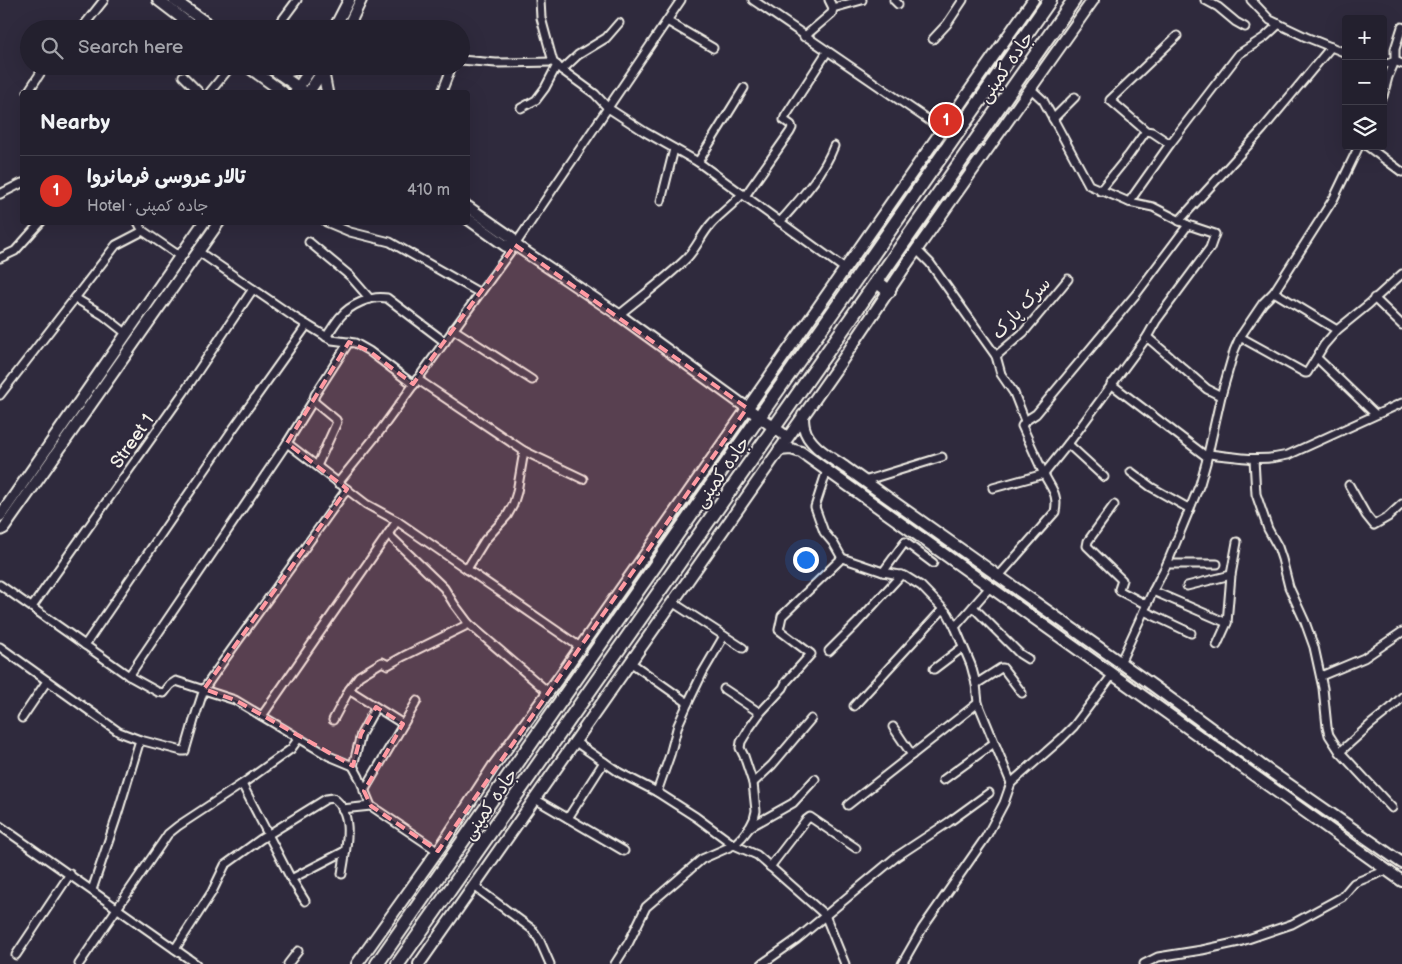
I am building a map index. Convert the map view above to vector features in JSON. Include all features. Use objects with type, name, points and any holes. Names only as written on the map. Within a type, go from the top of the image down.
[{"type":"highway","name":"جاده کمپنی","points":[[377,964],[1050,0]]},
{"type":"highway","name":"جاده کمپنی","points":[[398,964],[1074,0]]},
{"type":"highway","points":[[877,282],[889,291]]},
{"type":"street","points":[[88,20],[104,0]]},
{"type":"street","points":[[158,0],[184,20]]},
{"type":"street","points":[[174,0],[202,20]]},
{"type":"street","points":[[283,20],[297,0]]},
{"type":"street","points":[[338,20],[348,0]]},
{"type":"street","points":[[352,20],[362,0]]},
{"type":"street","points":[[540,0],[542,18],[558,66]]},
{"type":"street","points":[[338,483],[380,431],[515,245],[681,0]]},
{"type":"street","points":[[752,0],[943,130]]},
{"type":"street","points":[[804,37],[832,13],[833,8],[830,0]]},
{"type":"street","points":[[833,8],[862,0]]},
{"type":"street","points":[[933,39],[963,0]]},
{"type":"street","points":[[357,964],[438,851],[493,767],[580,647],[1033,0]]},
{"type":"street","points":[[419,964],[1093,0]]},
{"type":"street","points":[[1205,0],[1245,27]]},
{"type":"street","points":[[1251,0],[1270,20],[1342,51]]},
{"type":"street","points":[[667,21],[713,48]]},
{"type":"street","points":[[522,108],[536,100],[558,66],[606,38],[619,24]]},
{"type":"street","points":[[1129,202],[1170,144],[1239,54],[1265,37],[1279,24]]},
{"type":"street","points":[[1387,81],[1398,63],[1395,49],[1402,27]]},
{"type":"street","points":[[1170,144],[1152,132],[1146,131],[1110,100],[1177,36]]},
{"type":"street","points":[[1179,221],[1275,115],[1331,47]]},
{"type":"street","points":[[619,315],[643,294],[659,284],[695,248],[705,231],[714,221],[744,195],[790,132],[792,128],[784,120],[785,117],[827,52]]},
{"type":"street","points":[[470,61],[558,66],[595,94],[608,108],[698,162],[845,269]]},
{"type":"street","points":[[29,90],[39,75]]},
{"type":"street","points":[[214,90],[225,75]]},
{"type":"street","points":[[257,75],[272,88]]},
{"type":"street","points":[[280,75],[299,90]]},
{"type":"street","points":[[301,90],[313,75]]},
{"type":"street","points":[[310,90],[316,75]]},
{"type":"street","points":[[322,75],[326,90]]},
{"type":"street","points":[[443,90],[449,75]]},
{"type":"street","points":[[182,76],[197,90]]},
{"type":"street","points":[[698,162],[744,88]]},
{"type":"street","points":[[993,488],[1044,474],[1068,444],[1210,248],[1215,234],[1188,225],[1153,207],[1129,202],[1089,185],[1043,100],[1031,89]]},
{"type":"street","points":[[1053,119],[1075,97]]},
{"type":"street","points":[[1100,190],[1146,131]]},
{"type":"street","points":[[780,222],[818,175],[830,157],[834,146]]},
{"type":"street","points":[[661,201],[674,149]]},
{"type":"street","points":[[1120,662],[1167,564],[1200,484],[1221,396],[1240,336],[1263,303],[1274,292],[1334,198],[1357,150]]},
{"type":"street","points":[[1372,150],[1402,172]]},
{"type":"street","points":[[1,192],[20,184]]},
{"type":"street","points":[[470,207],[511,237],[515,245],[619,315],[787,437]]},
{"type":"street","points":[[470,220],[506,246],[515,245]]},
{"type":"street","points":[[0,258],[14,251],[38,225]]},
{"type":"street","points":[[140,225],[143,231],[181,256]]},
{"type":"street","points":[[0,516],[202,225]]},
{"type":"street","points":[[0,530],[10,521],[216,225]]},
{"type":"street","points":[[333,225],[350,232],[390,242],[480,293]]},
{"type":"street","points":[[998,577],[1055,512],[1056,507],[1054,491],[1022,426],[1025,421],[1036,414],[1137,293],[1188,225]]},
{"type":"street","points":[[0,395],[116,245],[143,231]]},
{"type":"street","points":[[308,242],[350,276],[370,300]]},
{"type":"street","points":[[917,250],[930,263],[996,356],[1002,374],[1014,393],[1025,421]]},
{"type":"street","points":[[199,252],[326,337],[332,340],[355,343],[524,451],[582,479]]},
{"type":"street","points":[[1240,336],[1307,373],[1324,345],[1337,330],[1402,274]]},
{"type":"street","name":"سرک پارک","points":[[996,356],[1024,332],[1068,279]]},
{"type":"street","name":"Street 1","points":[[32,608],[184,392],[253,289]]},
{"type":"street","points":[[1274,292],[1337,330]]},
{"type":"street","points":[[326,337],[341,316],[355,305],[382,297],[387,298],[445,342]]},
{"type":"street","points":[[75,298],[103,315],[127,334]]},
{"type":"street","points":[[1374,298],[1402,326]]},
{"type":"street","points":[[85,645],[233,429],[307,325]]},
{"type":"street","points":[[453,329],[532,380]]},
{"type":"street","points":[[1146,337],[1207,389],[1221,396]]},
{"type":"street","points":[[129,676],[287,443],[349,342]]},
{"type":"street","points":[[1317,358],[1375,414]]},
{"type":"street","points":[[1111,384],[1207,455],[1254,459],[1272,459],[1288,455],[1402,403]]},
{"type":"street","points":[[313,402],[337,422],[317,466]]},
{"type":"street","points":[[803,415],[807,436],[814,444],[1261,765],[1402,863]]},
{"type":"street","points":[[287,443],[366,504],[397,521],[580,647]]},
{"type":"street","points":[[1068,444],[1104,477]]},
{"type":"street","points":[[779,450],[791,449],[802,452],[1402,881]]},
{"type":"street","points":[[467,568],[485,540],[513,505],[524,451]]},
{"type":"street","points":[[864,481],[942,457]]},
{"type":"street","points":[[1254,459],[1256,494],[1268,529],[1278,547],[1288,587],[1305,622],[1314,647],[1321,676],[1329,735],[1340,752],[1392,808]]},
{"type":"street","points":[[827,470],[815,507],[824,532],[842,558],[883,572],[901,575],[921,586],[948,614],[970,665],[976,684],[978,703],[1011,783]]},
{"type":"street","points":[[1132,472],[1151,487],[1190,509]]},
{"type":"street","points":[[1349,485],[1374,525],[1388,518],[1402,504]]},
{"type":"street","points":[[0,647],[119,732],[140,740],[182,752],[185,751],[204,689],[347,489]]},
{"type":"street","points":[[1114,505],[1088,541],[1087,546],[1122,580],[1119,588],[1120,591],[1145,608],[1191,633]]},
{"type":"street","points":[[262,716],[397,521]]},
{"type":"street","points":[[388,534],[444,588],[470,624],[548,692]]},
{"type":"street","points":[[883,572],[905,542],[933,563]]},
{"type":"street","points":[[1218,645],[1226,622],[1236,542]]},
{"type":"street","points":[[615,964],[646,907],[702,859],[734,845],[750,827],[756,811],[753,783],[740,748],[741,742],[760,713],[810,654],[779,630],[782,616],[842,558]]},
{"type":"street","points":[[1167,564],[1217,564]]},
{"type":"street","points":[[828,651],[901,575]]},
{"type":"street","points":[[1187,586],[1231,575]]},
{"type":"street","points":[[0,585],[129,676],[158,692],[164,693],[176,681],[235,700],[329,756],[353,766]]},
{"type":"street","points":[[955,627],[990,587]]},
{"type":"street","points":[[1153,591],[1226,622]]},
{"type":"street","points":[[672,602],[742,648]]},
{"type":"street","points":[[973,608],[1020,654],[1028,659]]},
{"type":"street","points":[[854,706],[944,609]]},
{"type":"street","points":[[332,720],[359,676],[382,662],[388,665],[470,624]]},
{"type":"street","points":[[1321,676],[1364,658],[1402,632]]},
{"type":"street","points":[[657,792],[678,725],[703,672],[724,636]]},
{"type":"street","points":[[934,670],[963,647]]},
{"type":"street","points":[[630,662],[688,703]]},
{"type":"street","points":[[976,684],[1003,668],[1022,693]]},
{"type":"street","points":[[903,964],[922,929],[986,836],[1004,803],[1011,783],[1074,726],[1113,674]]},
{"type":"street","points":[[22,718],[47,681]]},
{"type":"street","points":[[1145,696],[1152,685]]},
{"type":"street","points":[[724,689],[760,713]]},
{"type":"street","points":[[349,690],[403,724]]},
{"type":"street","points":[[1340,752],[1402,697]]},
{"type":"street","points":[[364,791],[417,701]]},
{"type":"street","points":[[848,805],[978,703]]},
{"type":"street","points":[[376,707],[361,734],[353,766],[371,806],[438,851]]},
{"type":"street","points":[[753,783],[772,765],[811,719]]},
{"type":"street","points":[[893,726],[912,755]]},
{"type":"street","points":[[79,964],[168,834],[291,749],[299,738]]},
{"type":"street","points":[[92,890],[140,740]]},
{"type":"street","points":[[574,741],[620,773],[657,792],[696,817],[734,845],[756,855],[826,915],[845,964]]},
{"type":"street","points":[[943,780],[994,743]]},
{"type":"street","points":[[568,818],[604,762]]},
{"type":"street","points":[[750,827],[793,804],[815,779]]},
{"type":"street","points":[[242,784],[291,880],[305,901]]},
{"type":"street","points":[[762,964],[796,940],[896,857],[989,793]]},
{"type":"street","points":[[175,949],[212,892],[225,865],[268,834],[326,799],[333,798],[338,801],[348,831],[342,874]]},
{"type":"street","points":[[534,799],[624,851]]},
{"type":"street","points":[[342,809],[371,806]]},
{"type":"street","points":[[770,867],[810,817],[856,848]]},
{"type":"street","points":[[0,826],[196,964]]},
{"type":"street","points":[[291,880],[345,851]]},
{"type":"street","points":[[1144,964],[1158,957],[1238,942],[1292,924],[1342,896],[1354,883],[1387,870]]},
{"type":"street","points":[[16,955],[70,874]]},
{"type":"street","points":[[474,886],[532,929],[539,939],[550,964]]},
{"type":"street","points":[[288,964],[298,951]]},
{"type":"highlighted area","points":[[515,245],[747,408],[438,851],[371,806],[364,791],[403,724],[376,707],[361,734],[353,766],[235,700],[204,689],[347,489],[287,443],[349,342],[369,351],[413,384]]},
{"type":"place","name":"تالار عروسی فرمانروا","points":[[946,120]]}]
